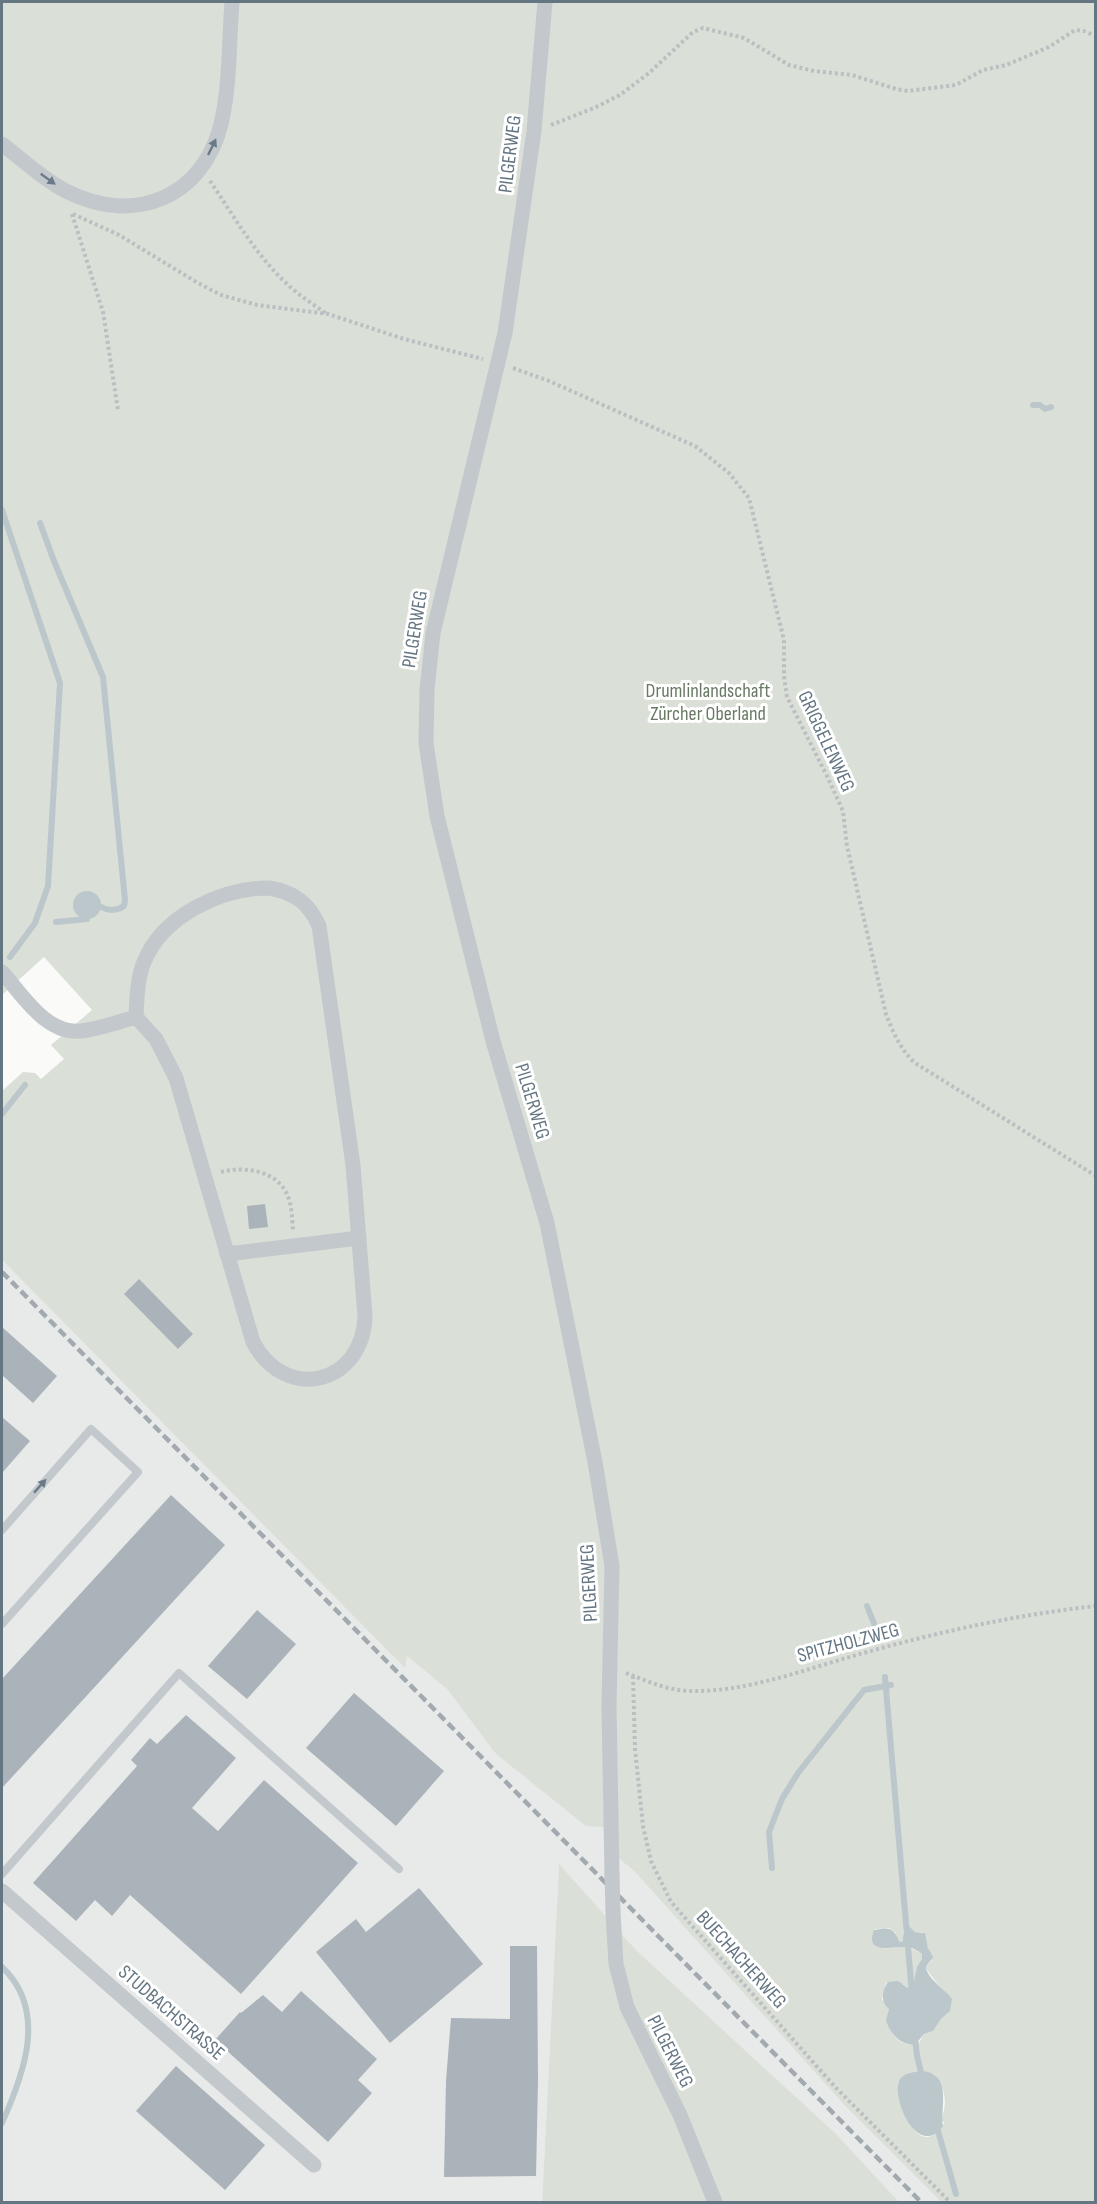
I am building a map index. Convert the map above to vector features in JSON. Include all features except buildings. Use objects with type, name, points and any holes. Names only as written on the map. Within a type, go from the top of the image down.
[{"type":"street","points":[[2,144],[66,191],[107,206],[133,206],[157,202],[178,191],[201,168],[222,123],[232,2]]},
{"type":"street","name":"PILGERWEG","points":[[545,2],[534,132],[499,363],[448,564],[433,633],[427,690],[427,752],[439,826],[493,1041],[547,1223],[585,1406],[612,1566],[610,1668],[612,1876],[616,1964],[627,2007],[680,2115],[715,2202]]},
{"type":"street","points":[[259,888],[291,893],[308,906],[314,915],[322,939],[350,1142],[365,1316],[362,1343],[345,1366],[334,1373],[307,1380],[293,1377],[275,1368],[260,1354],[249,1328],[171,1067],[156,1039],[136,1017],[139,980],[148,952],[170,927],[190,912],[228,894],[259,888]]},
{"type":"street","points":[[2,972],[43,1018],[63,1029],[80,1031],[136,1017]]},
{"type":"street","points":[[227,1254],[359,1238]]},
{"type":"street","name":"STUDBACHSTRASSE","points":[[2,1891],[315,2165]]},
{"type":"lane","points":[[2,1530],[91,1429],[138,1472],[2,1624]]},
{"type":"lane","points":[[2,1874],[179,1674],[399,1869]]},
{"type":"path","points":[[534,132],[620,95],[649,73],[693,32],[703,28],[744,38],[785,64],[813,71],[852,75],[896,90],[908,91],[956,85],[983,70],[1006,65],[1049,47],[1075,30],[1095,36]]},
{"type":"path","points":[[201,168],[270,266],[288,286],[328,314]]},
{"type":"path","points":[[64,210],[119,235],[221,295],[257,305],[328,314]]},
{"type":"path","points":[[71,213],[103,312],[118,410]]},
{"type":"path","name":"GRIGGELENWEG","points":[[328,314],[404,339],[499,363],[549,381],[695,446],[729,472],[749,498],[784,640],[784,676],[787,697],[843,811],[847,846],[886,1014],[895,1037],[902,1049],[915,1062],[1095,1176]]},
{"type":"path","points":[[205,1177],[242,1169],[260,1172],[275,1180],[285,1189],[289,1199],[295,1246]]},
{"type":"path","name":"SPITZHOLZWEG","points":[[610,1668],[660,1686],[685,1691],[731,1687],[970,1626],[1034,1613],[1095,1606]]},
{"type":"path","name":"BUECHACHERWEG","points":[[633,1676],[635,1749],[644,1826],[651,1861],[671,1902],[836,2088],[951,2202]]},
{"type":"shaded area","points":[[87,891],[97,895],[101,905],[97,915],[87,919],[77,915],[73,905],[77,895]]},
{"type":"shaded area","points":[[2,1260],[405,1667],[406,1655],[447,1689],[495,1753],[603,1826],[610,1851],[635,1872],[846,2107],[941,2202],[899,2202],[835,2134],[636,1950],[559,1865],[542,2202],[2,2202]]},
{"type":"shaded area","points":[[905,1926],[909,1926],[915,1932],[925,1933],[928,1948],[933,1957],[927,1965],[928,1974],[952,1999],[950,2011],[933,2031],[924,2034],[915,2045],[900,2041],[890,2030],[886,2020],[889,2009],[884,2003],[883,1996],[888,1982],[898,1981],[908,1988],[913,1986],[922,1954],[909,1947],[881,1948],[873,1943],[872,1938],[874,1930],[887,1928],[893,1931],[902,1942]]},
{"type":"shaded area","points":[[923,2071],[938,2079],[943,2093],[943,2126],[933,2135],[924,2136],[907,2120],[898,2096],[898,2085],[903,2076]]},
{"type":"green space","name":"Drumlinlandschaft Zürcher Oberland","points":[[2,2],[1095,2],[1095,2202],[941,2202],[846,2107],[635,1872],[610,1851],[603,1827],[586,1826],[495,1753],[447,1689],[407,1656],[405,1668],[2,1260],[2,1091],[23,1072],[35,1073],[41,1079],[64,1059],[51,1045],[92,1010],[44,957],[2,995]],"holes":[[[909,1926],[915,1932],[923,1932],[932,1960],[927,1965],[927,1970],[943,1991],[948,2013],[933,2031],[924,2034],[918,2044],[910,2045],[893,2035],[888,2023],[889,2009],[882,1999],[886,1983],[903,1984],[908,1988],[913,1986],[922,1954],[906,1947],[880,1947],[872,1935],[875,1929],[889,1928],[902,1942],[904,1928]],[[923,2071],[935,2075],[943,2091],[945,2102],[941,2119],[944,2123],[935,2134],[926,2137],[919,2134],[912,2126],[902,2104],[898,2083],[905,2075]]]},
{"type":"green space","points":[[559,1864],[636,1950],[836,2134],[899,2202],[542,2202]]},
{"type":"waterway","points":[[1033,405],[1040,405],[1045,409],[1051,407]]},
{"type":"waterway","points":[[2,510],[60,683],[48,886],[35,923],[10,957]]},
{"type":"waterway","points":[[40,523],[103,677],[125,900],[124,906],[118,909],[110,910],[101,907]]},
{"type":"waterway","points":[[56,922],[87,919]]},
{"type":"waterway","points":[[2,1114],[25,1085]]},
{"type":"waterway","points":[[867,1606],[879,1636]]},
{"type":"waterway","points":[[885,1677],[912,1994]]},
{"type":"waterway","points":[[772,1868],[769,1832],[782,1799],[798,1773],[864,1690],[891,1685]]},
{"type":"waterway","points":[[2,1967],[16,1984],[24,2003],[28,2022],[28,2043],[24,2063],[2,2123]]},
{"type":"waterway","points":[[915,2037],[923,2080]]},
{"type":"waterway","points":[[936,2124],[956,2194]]},
{"type":"railway","points":[[2,1272],[921,2202]]}]
